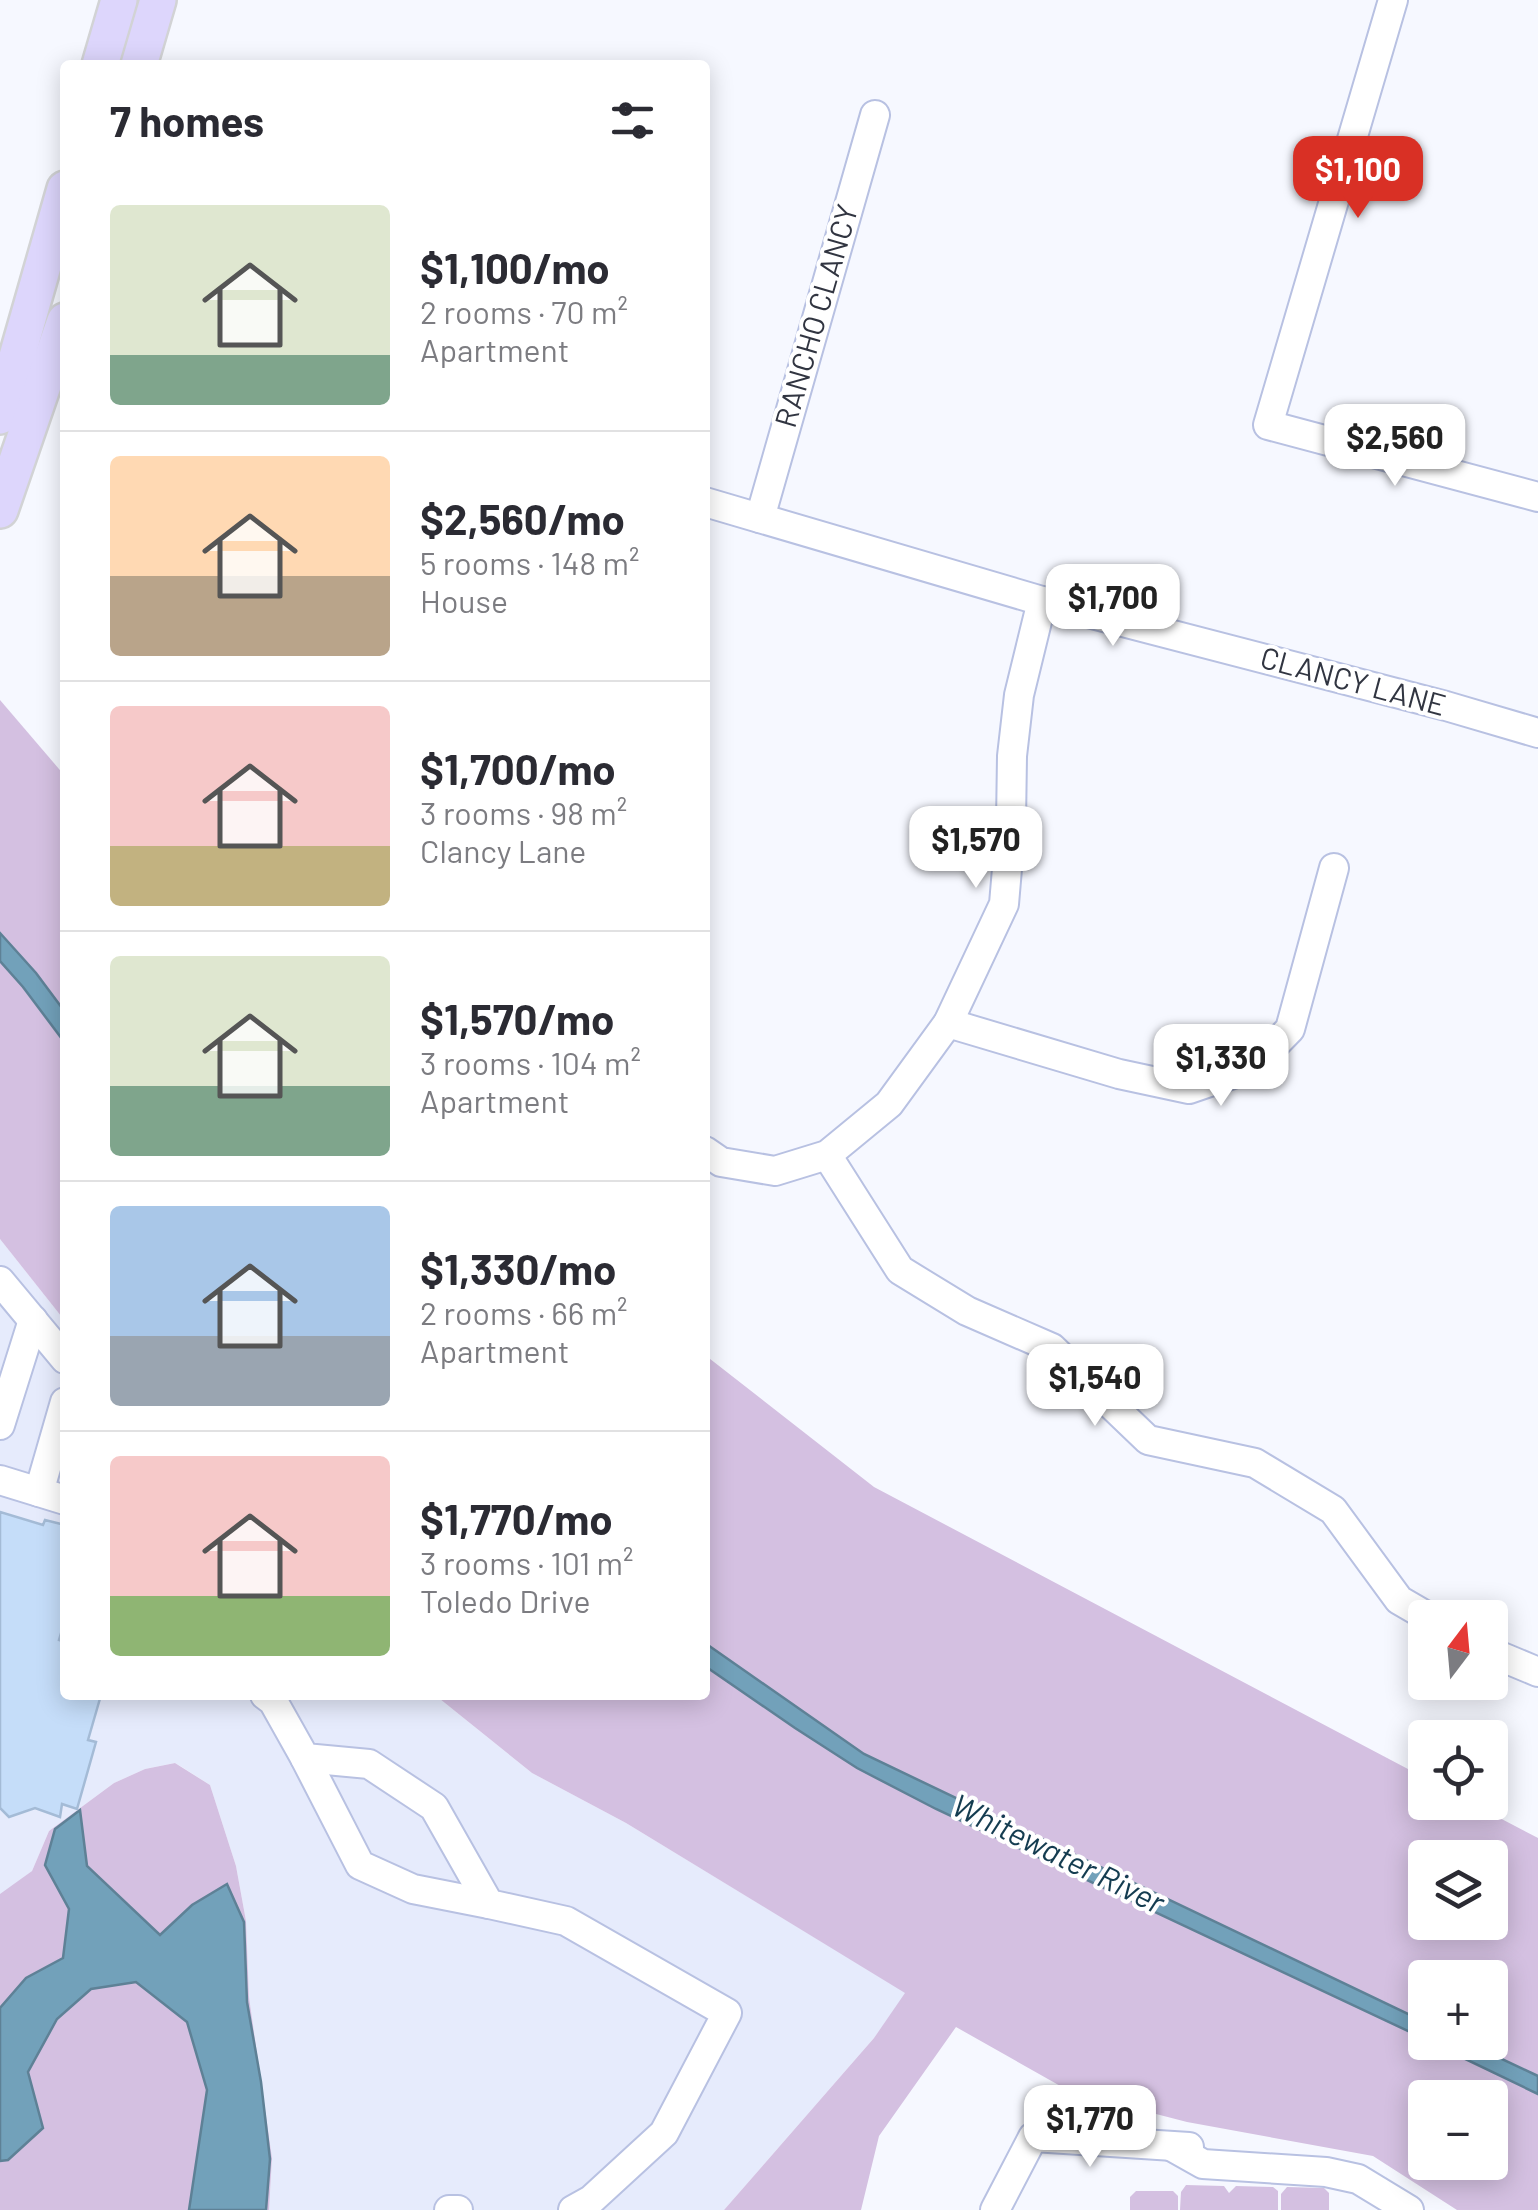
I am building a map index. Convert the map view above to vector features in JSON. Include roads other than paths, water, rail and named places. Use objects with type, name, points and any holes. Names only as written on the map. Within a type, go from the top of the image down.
[{"type":"main road","points":[[101,60],[119,0]]},
{"type":"main road","points":[[140,60],[158,0]]},
{"type":"main road","points":[[0,416],[60,207]]},
{"type":"main road","points":[[0,510],[60,336]]},
{"type":"street","points":[[1393,0],[1268,425],[1538,497]]},
{"type":"street","name":"RANCHO CLANCY","points":[[760,518],[875,115]]},
{"type":"street","points":[[30,312],[60,321]]},
{"type":"street","name":"CLANCY LANE","points":[[710,503],[1042,601],[1538,733]]},
{"type":"street","points":[[710,1154],[721,1162],[775,1171],[827,1155],[889,1104],[948,1023],[1004,904],[1012,756],[1020,695],[1042,601]]},
{"type":"street","points":[[948,1023],[1119,1074],[1189,1089],[1253,1066],[1290,1029],[1334,868]]},
{"type":"street","points":[[827,1155],[900,1270],[967,1311],[1052,1348],[1148,1440],[1255,1462],[1333,1510],[1400,1600],[1408,1605]]},
{"type":"street","points":[[0,1281],[60,1353]]},
{"type":"street","points":[[0,1425],[33,1320]]},
{"type":"street","points":[[0,1480],[52,1496],[60,1438]]},
{"type":"street","points":[[1508,1660],[1538,1672]]},
{"type":"street","points":[[272,1700],[360,1865],[413,1889],[566,1921],[727,2013],[664,2133],[591,2200],[572,2210]]},
{"type":"street","points":[[304,1758],[369,1764],[434,1807],[488,1904]]},
{"type":"street","points":[[996,2210],[1033,2137],[1182,2146],[1202,2164],[1326,2172],[1358,2179],[1409,2210]]},
{"type":"street","points":[[449,2210],[458,2210]]},
{"type":"water","points":[[0,933],[60,1005],[60,1036],[23,987],[0,961]]},
{"type":"water","name":"Whitewater River","points":[[710,1646],[864,1754],[1408,2014],[1408,2031],[936,1809],[857,1768],[710,1669]]},
{"type":"water","points":[[80,1810],[87,1866],[160,1935],[192,1905],[227,1884],[244,1922],[247,2002],[270,2159],[266,2210],[189,2210],[207,2090],[187,2022],[136,1982],[91,1989],[57,2019],[28,2072],[43,2128],[8,2160],[0,2161],[0,2008],[26,1978],[63,1958],[69,1909],[45,1865],[55,1829]]},
{"type":"water","points":[[1467,2060],[1504,2060],[1538,2076],[1538,2094]]}]
